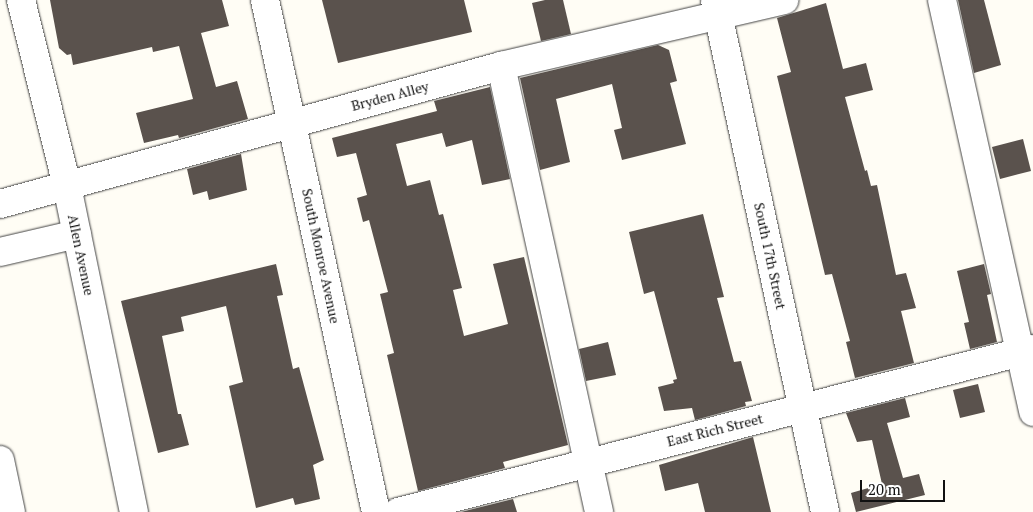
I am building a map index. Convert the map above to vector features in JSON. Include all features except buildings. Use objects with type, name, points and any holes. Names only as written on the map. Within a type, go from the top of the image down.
[{"type":"street","name":"Allen Avenue","points":[[21,0],[67,186],[134,512]]},
{"type":"street","name":"South Monroe Avenue","points":[[265,0],[376,512]]},
{"type":"street","name":"Bryden Alley","points":[[0,204],[716,7],[784,0]]},
{"type":"street","points":[[942,0],[1026,351],[1033,412]]},
{"type":"street","name":"South 17th Street","points":[[716,7],[825,512]]},
{"type":"street","points":[[501,66],[599,512]]},
{"type":"street","points":[[0,252],[77,234]]},
{"type":"street","name":"East Rich Street","points":[[398,512],[1026,351]]},
{"type":"street","points":[[0,460],[11,512]]}]
